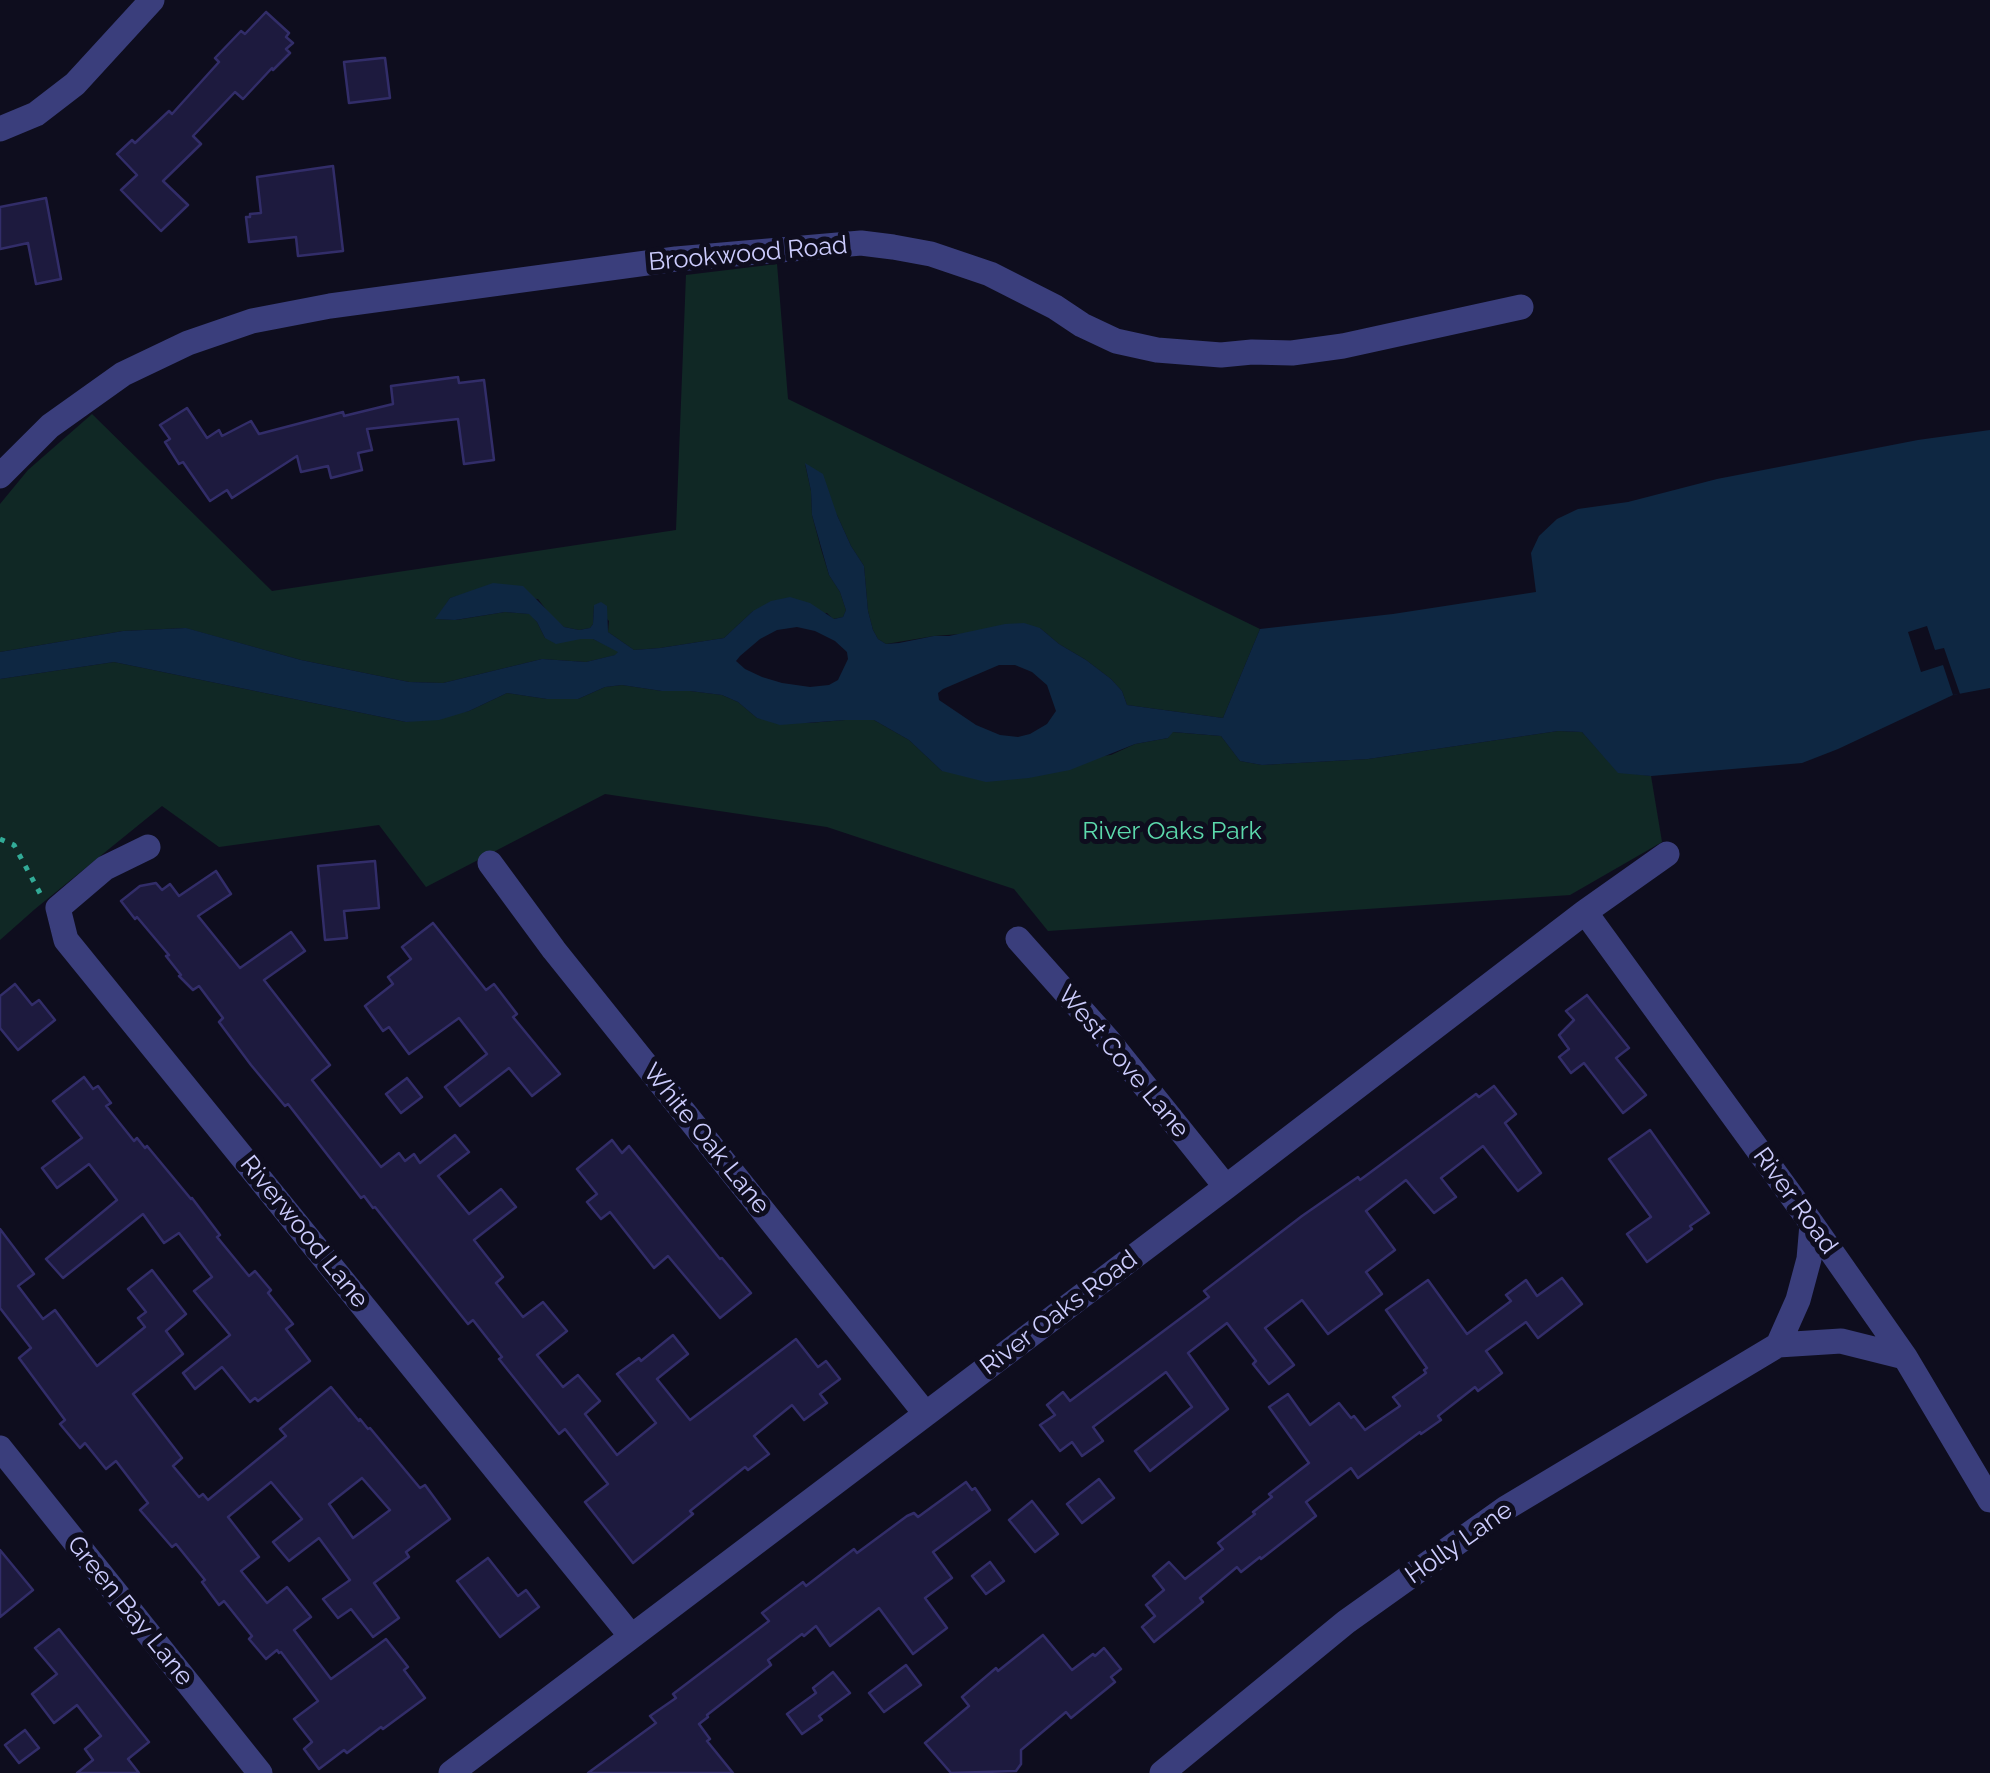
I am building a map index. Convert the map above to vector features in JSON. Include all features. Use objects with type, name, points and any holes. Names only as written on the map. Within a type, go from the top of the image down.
[{"type":"street","points":[[0,128],[36,114],[75,84],[152,0]]},
{"type":"street","name":"Brookwood Road","points":[[0,476],[50,426],[123,374],[188,343],[252,321],[330,306],[676,259],[861,244],[894,246],[990,274],[1116,341],[1157,350],[1221,355],[1292,353],[1343,346],[1521,308]]},
{"type":"street","points":[[58,908],[104,868],[148,846]]},
{"type":"street","name":"River Oaks Road","points":[[451,1773],[1584,912],[1667,854]]},
{"type":"street","name":"White Oak Lane","points":[[490,863],[554,950],[926,1413]]},
{"type":"street","name":"Riverwood Lane","points":[[58,908],[66,940],[631,1636]]},
{"type":"street","name":"River Road","points":[[1584,912],[1905,1356],[1990,1500]]},
{"type":"street","name":"West Cove Lane","points":[[1018,939],[1108,1040],[1226,1187]]},
{"type":"street","points":[[1778,1345],[1798,1300],[1809,1259],[1812,1224]]},
{"type":"street","name":"Holly Lane","points":[[1162,1773],[1346,1622],[1506,1508],[1778,1345],[1841,1341],[1905,1356]]},
{"type":"street","name":"Green Bay Lane","points":[[0,1448],[260,1773]]},
{"type":"path","points":[[0,839],[14,845],[38,892],[58,908]]},
{"type":"green space","points":[[777,264],[788,399],[1260,629],[1223,718],[1127,705],[1122,691],[1111,679],[1040,628],[886,644],[873,630],[864,566],[805,464],[812,515],[829,575],[846,610],[843,617],[753,611],[724,638],[634,650],[608,632],[609,621],[594,605],[593,624],[579,630],[564,627],[538,599],[468,593],[450,598],[436,619],[456,620],[505,612],[530,614],[545,638],[593,639],[619,651],[586,662],[542,659],[443,683],[409,682],[301,660],[185,628],[123,631],[0,652],[0,504],[28,470],[92,414],[272,591],[676,530],[686,275]]},
{"type":"green space","name":"River Oaks Park","points":[[114,662],[406,722],[469,711],[507,693],[578,699],[605,687],[622,685],[722,695],[757,718],[809,723],[874,720],[909,740],[942,771],[1111,755],[1135,744],[1168,738],[1172,732],[1221,736],[1240,761],[1262,765],[1368,759],[1558,731],[1582,732],[1618,772],[1651,776],[1662,842],[1570,895],[1048,931],[1014,889],[827,827],[605,794],[426,887],[379,825],[219,847],[162,806],[0,940],[0,679]]},
{"type":"water","points":[[1990,430],[1990,688],[1953,695],[1802,763],[1651,776],[1618,773],[1582,732],[1558,731],[1368,759],[1262,765],[1240,761],[1221,736],[1173,732],[1168,738],[1135,744],[1070,770],[986,782],[942,771],[909,740],[874,720],[780,725],[757,718],[722,695],[690,691],[622,685],[605,687],[578,699],[507,693],[439,720],[406,722],[114,662],[0,679],[0,652],[123,631],[186,628],[301,660],[409,682],[443,683],[542,659],[586,662],[618,652],[593,639],[556,644],[545,638],[529,614],[505,612],[435,619],[450,598],[493,583],[523,586],[564,627],[579,630],[590,628],[594,605],[601,602],[607,606],[608,632],[634,650],[724,638],[753,611],[790,597],[810,603],[834,619],[843,617],[846,610],[829,575],[812,515],[805,463],[823,474],[837,515],[864,566],[873,630],[886,644],[1024,623],[1040,628],[1111,679],[1122,691],[1127,705],[1223,718],[1260,629],[1536,592],[1531,553],[1539,536],[1557,519],[1578,509],[1628,502],[1717,479]],"holes":[[[797,627],[815,631],[847,652],[848,659],[838,680],[810,687],[782,683],[745,669],[736,661],[760,639],[777,630]],[[999,665],[1015,665],[1032,672],[1047,685],[1056,711],[1047,724],[1018,737],[1000,735],[976,725],[939,700],[938,693],[943,689]]]},
{"type":"pier","points":[[1927,626],[1935,650],[1944,648],[1960,694],[1953,695],[1943,665],[1921,672],[1908,632]]},
{"type":"building","points":[[266,12],[289,33],[286,37],[293,43],[286,49],[290,53],[243,99],[235,92],[193,136],[201,144],[163,181],[188,205],[161,231],[121,190],[137,175],[117,154],[169,111],[172,114],[219,62],[215,58]]},
{"type":"building","points":[[385,58],[390,98],[349,103],[344,62]]},
{"type":"building","points":[[333,166],[343,251],[298,256],[296,237],[249,242],[246,217],[261,213],[257,177]]},
{"type":"building","points":[[46,198],[61,279],[36,284],[28,243],[0,249],[0,207]]},
{"type":"building","points":[[458,377],[459,383],[484,380],[494,460],[464,464],[458,419],[367,429],[372,450],[358,453],[362,470],[331,478],[328,466],[301,472],[297,456],[232,498],[227,490],[210,501],[183,462],[179,464],[160,425],[187,408],[207,438],[219,430],[222,436],[251,421],[259,434],[343,412],[344,416],[393,404],[391,386]]},
{"type":"building","points":[[375,861],[379,908],[344,911],[347,938],[325,940],[318,866]]},
{"type":"building","points":[[216,871],[231,894],[198,916],[240,968],[291,932],[305,951],[264,980],[330,1065],[312,1080],[381,1167],[399,1153],[405,1161],[414,1154],[420,1163],[455,1135],[469,1152],[438,1176],[469,1214],[501,1189],[516,1207],[474,1240],[503,1277],[496,1283],[523,1317],[543,1302],[567,1331],[537,1355],[563,1387],[578,1375],[600,1401],[585,1414],[617,1455],[656,1423],[617,1374],[639,1358],[641,1361],[673,1335],[688,1354],[657,1379],[690,1420],[796,1339],[818,1367],[826,1361],[840,1379],[820,1394],[827,1403],[804,1420],[792,1405],[754,1436],[769,1454],[748,1470],[745,1467],[690,1511],[693,1514],[633,1563],[585,1502],[608,1484],[565,1429],[559,1434],[473,1320],[468,1324],[375,1207],[364,1196],[361,1198],[288,1104],[285,1106],[251,1065],[219,1022],[223,1018],[199,986],[193,990],[179,976],[166,956],[169,955],[121,901],[140,886],[156,883],[162,890],[170,884],[179,896]]},
{"type":"building","points":[[433,923],[486,990],[494,984],[517,1014],[513,1017],[560,1074],[532,1096],[509,1068],[460,1106],[445,1087],[487,1054],[459,1018],[409,1054],[389,1027],[383,1031],[365,1006],[393,984],[388,977],[411,959],[402,947]]},
{"type":"building","points":[[15,984],[32,1005],[39,1000],[55,1020],[18,1050],[0,1028],[0,996]]},
{"type":"building","points":[[1587,995],[1629,1048],[1616,1058],[1646,1095],[1623,1113],[1584,1063],[1571,1073],[1559,1057],[1569,1049],[1559,1035],[1574,1020],[1566,1011]]},
{"type":"building","points":[[84,1077],[93,1089],[98,1086],[111,1103],[106,1106],[134,1141],[137,1138],[147,1146],[192,1198],[249,1276],[255,1271],[293,1324],[286,1329],[310,1361],[258,1401],[255,1398],[250,1402],[222,1367],[195,1389],[183,1373],[230,1335],[194,1291],[212,1277],[179,1233],[164,1243],[143,1214],[63,1278],[46,1259],[117,1200],[89,1164],[57,1188],[42,1168],[82,1138],[53,1101]]},
{"type":"building","points":[[407,1078],[422,1097],[401,1113],[386,1094]]},
{"type":"building","points":[[1494,1086],[1516,1114],[1505,1123],[1541,1173],[1518,1191],[1483,1146],[1441,1178],[1456,1197],[1434,1213],[1406,1180],[1366,1211],[1395,1250],[1366,1272],[1382,1294],[1328,1334],[1302,1300],[1265,1328],[1294,1365],[1269,1384],[1227,1323],[1188,1353],[1228,1409],[1150,1471],[1135,1451],[1192,1407],[1166,1372],[1093,1427],[1103,1441],[1082,1456],[1072,1442],[1060,1451],[1040,1425],[1055,1415],[1047,1405],[1063,1392],[1070,1401],[1209,1297],[1204,1291],[1302,1216],[1358,1177],[1360,1180],[1476,1094],[1479,1097]]},
{"type":"building","points":[[1650,1130],[1709,1213],[1647,1262],[1627,1234],[1651,1217],[1609,1159]]},
{"type":"building","points":[[612,1140],[622,1153],[629,1146],[751,1293],[720,1318],[668,1256],[654,1268],[610,1212],[601,1219],[587,1202],[597,1194],[577,1169]]},
{"type":"building","points":[[0,1229],[34,1274],[18,1286],[43,1319],[55,1310],[97,1366],[145,1327],[138,1318],[146,1312],[128,1289],[152,1270],[186,1314],[166,1331],[183,1354],[133,1394],[182,1458],[173,1466],[199,1497],[203,1494],[208,1500],[286,1436],[280,1429],[331,1387],[420,1488],[425,1485],[450,1519],[406,1552],[409,1557],[374,1583],[399,1618],[373,1637],[351,1609],[338,1618],[323,1599],[350,1580],[319,1538],[289,1561],[273,1542],[302,1519],[271,1482],[228,1517],[259,1557],[241,1571],[267,1603],[287,1587],[311,1617],[294,1630],[331,1679],[386,1639],[425,1698],[319,1769],[304,1749],[312,1742],[294,1719],[318,1701],[281,1652],[277,1650],[266,1659],[224,1601],[219,1605],[176,1544],[172,1547],[140,1510],[148,1503],[116,1461],[106,1469],[85,1443],[80,1448],[60,1424],[65,1420],[19,1358],[31,1348],[0,1308]],"holes":[[[362,1478],[390,1510],[353,1538],[329,1504]]]},
{"type":"building","points":[[1562,1278],[1582,1304],[1538,1338],[1526,1322],[1486,1351],[1502,1373],[1478,1391],[1475,1387],[1438,1416],[1441,1420],[1358,1478],[1351,1468],[1306,1502],[1316,1516],[1241,1572],[1237,1567],[1200,1598],[1203,1602],[1154,1642],[1142,1627],[1155,1616],[1146,1605],[1164,1590],[1153,1576],[1169,1562],[1185,1579],[1223,1549],[1218,1543],[1255,1514],[1272,1497],[1269,1494],[1309,1463],[1269,1407],[1288,1394],[1310,1425],[1339,1403],[1365,1430],[1400,1406],[1393,1397],[1426,1373],[1427,1368],[1386,1310],[1428,1280],[1467,1334],[1511,1301],[1506,1295],[1526,1280],[1537,1296]]},
{"type":"building","points":[[1099,1479],[1114,1498],[1082,1523],[1067,1504]]},
{"type":"building","points":[[966,1482],[990,1510],[933,1552],[952,1578],[925,1598],[947,1628],[913,1654],[879,1608],[830,1646],[816,1626],[802,1634],[699,1724],[710,1739],[707,1741],[733,1773],[588,1773],[656,1723],[650,1716],[676,1698],[673,1694],[769,1621],[762,1613],[854,1549],[857,1553],[907,1516],[914,1513],[918,1517]]},
{"type":"building","points":[[1032,1501],[1058,1534],[1035,1552],[1009,1520]]},
{"type":"building","points":[[0,1550],[33,1590],[0,1617]]},
{"type":"building","points":[[488,1558],[518,1596],[526,1590],[539,1607],[500,1637],[457,1581]]},
{"type":"building","points":[[990,1562],[1004,1581],[986,1594],[972,1576]]},
{"type":"building","points":[[59,1629],[149,1742],[128,1759],[139,1773],[77,1773],[93,1760],[85,1749],[101,1736],[77,1705],[54,1723],[32,1694],[57,1674],[35,1648]]},
{"type":"building","points":[[1043,1635],[1072,1670],[1104,1648],[1121,1669],[1111,1677],[1115,1682],[1071,1718],[1066,1712],[1021,1750],[1021,1764],[1016,1771],[951,1773],[925,1743],[969,1706],[962,1697]]},
{"type":"building","points":[[906,1665],[921,1685],[884,1712],[869,1693]]},
{"type":"building","points":[[833,1672],[850,1693],[802,1734],[787,1714],[816,1693],[813,1688]]},
{"type":"building","points":[[25,1730],[39,1748],[19,1763],[5,1745]]}]
